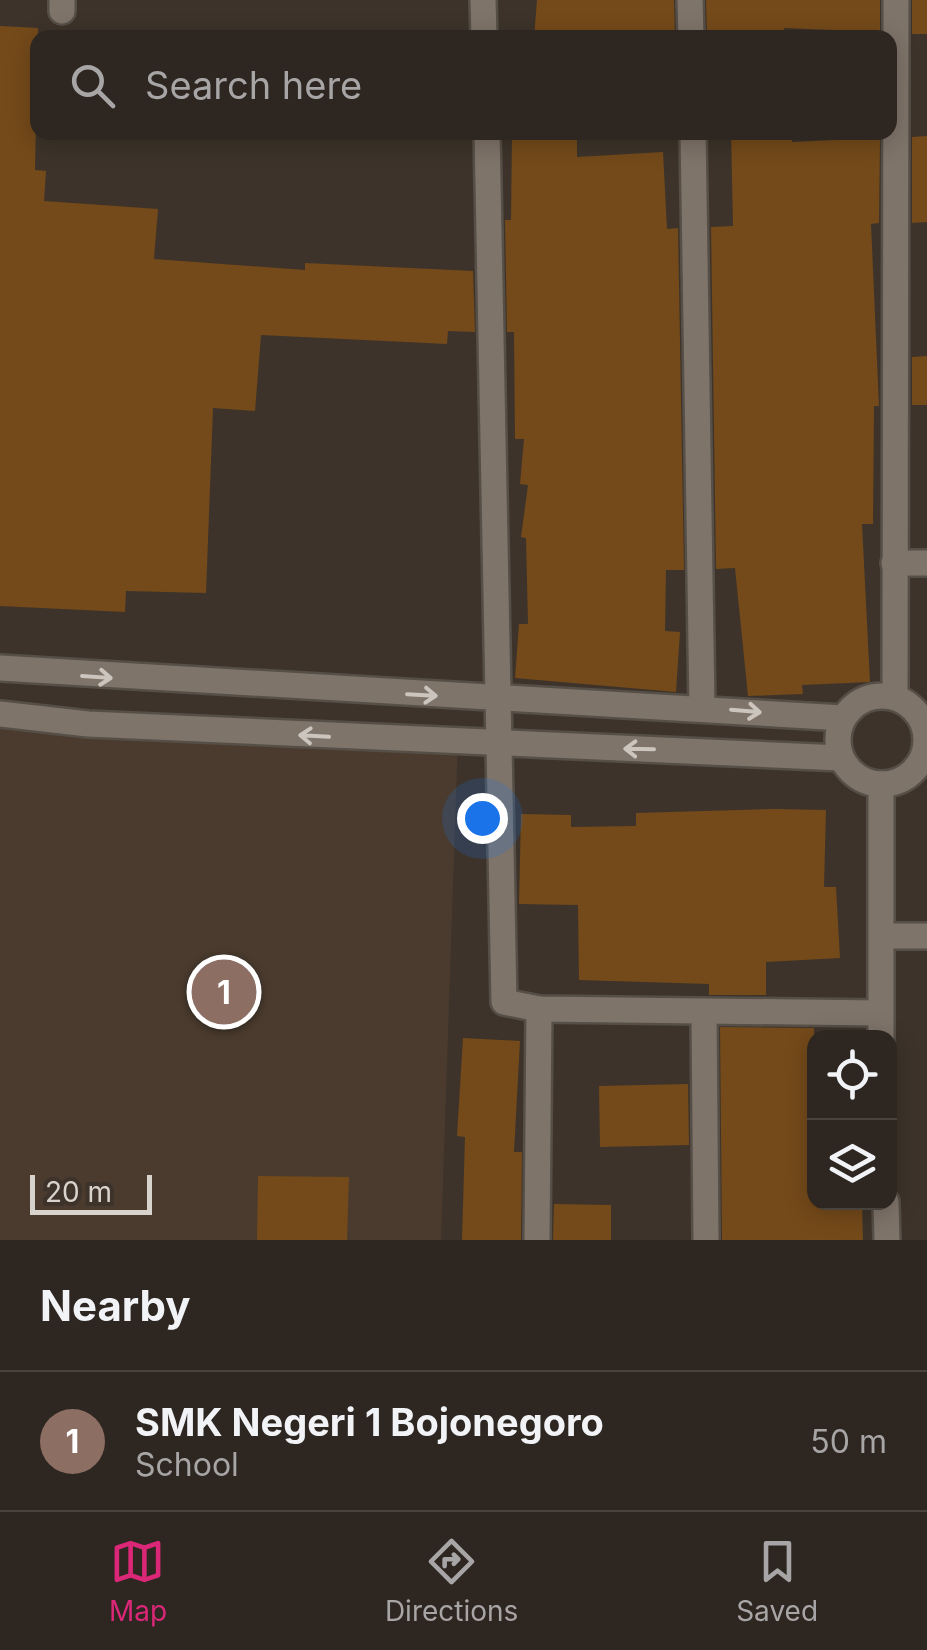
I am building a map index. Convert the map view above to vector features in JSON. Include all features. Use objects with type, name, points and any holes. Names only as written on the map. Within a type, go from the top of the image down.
[{"type":"street","points":[[483,0],[484,30]]},
{"type":"street","points":[[690,0],[691,30]]},
{"type":"street","points":[[896,0],[896,30]]},
{"type":"street","points":[[487,140],[501,700],[501,996],[513,1006],[539,1009],[704,1013],[880,1025],[882,784]]},
{"type":"street","points":[[693,140],[702,707]]},
{"type":"street","points":[[896,140],[896,697]]},
{"type":"street","points":[[894,563],[927,563]]},
{"type":"street","points":[[0,668],[843,718],[871,697],[896,697],[916,711],[927,746],[916,769],[906,778],[882,784],[858,776],[842,758],[838,745],[843,718]]},
{"type":"street","points":[[0,714],[88,724],[842,758]]},
{"type":"street","points":[[882,936],[927,936]]},
{"type":"street","points":[[537,1240],[539,1009]]},
{"type":"street","points":[[704,1013],[706,1240]]},
{"type":"street","points":[[886,1210],[887,1240]]},
{"type":"shaded area","points":[[0,708],[458,738],[441,1240],[0,1240]]},
{"type":"building","points":[[537,0],[674,0],[675,30],[535,30]]},
{"type":"building","points":[[706,0],[880,0],[880,30],[707,30]]},
{"type":"building","points":[[912,0],[927,0],[927,34],[912,34]]},
{"type":"building","points":[[0,26],[38,28],[30,30],[30,140],[36,140],[35,170],[46,171],[44,201],[158,209],[154,259],[305,270],[305,263],[473,271],[475,332],[448,331],[447,344],[261,335],[255,411],[213,408],[206,593],[126,591],[125,612],[0,606]]},
{"type":"building","points":[[927,136],[927,222],[912,223],[912,137]]},
{"type":"building","points":[[512,140],[577,140],[577,157],[663,152],[667,229],[678,228],[684,570],[666,570],[665,631],[680,632],[676,692],[515,678],[519,624],[528,624],[526,538],[521,537],[528,485],[520,484],[524,439],[515,439],[514,332],[507,332],[505,220],[511,220]]},
{"type":"building","points":[[731,140],[880,140],[879,223],[871,224],[879,406],[874,406],[873,524],[862,524],[870,682],[802,685],[803,694],[748,696],[735,568],[716,569],[711,227],[733,226]]},
{"type":"building","points":[[927,356],[927,405],[912,405],[912,357]]},
{"type":"building","points":[[826,810],[824,887],[836,887],[840,958],[766,962],[766,995],[709,995],[709,984],[579,980],[578,905],[519,904],[521,814],[571,815],[571,827],[636,826],[636,813]]},
{"type":"building","points":[[720,1027],[814,1028],[807,1030],[807,1210],[862,1210],[863,1240],[722,1240]]},
{"type":"building","points":[[463,1038],[520,1041],[514,1152],[522,1152],[521,1240],[462,1240],[465,1137],[457,1136]]},
{"type":"building","points":[[688,1084],[689,1145],[600,1147],[599,1086]]},
{"type":"building","points":[[258,1176],[349,1177],[347,1240],[257,1240]]},
{"type":"building","points":[[554,1204],[611,1205],[611,1240],[553,1240]]},
{"type":"place","name":"SMK Negeri 1 Bojonegoro","points":[[224,992]]}]
